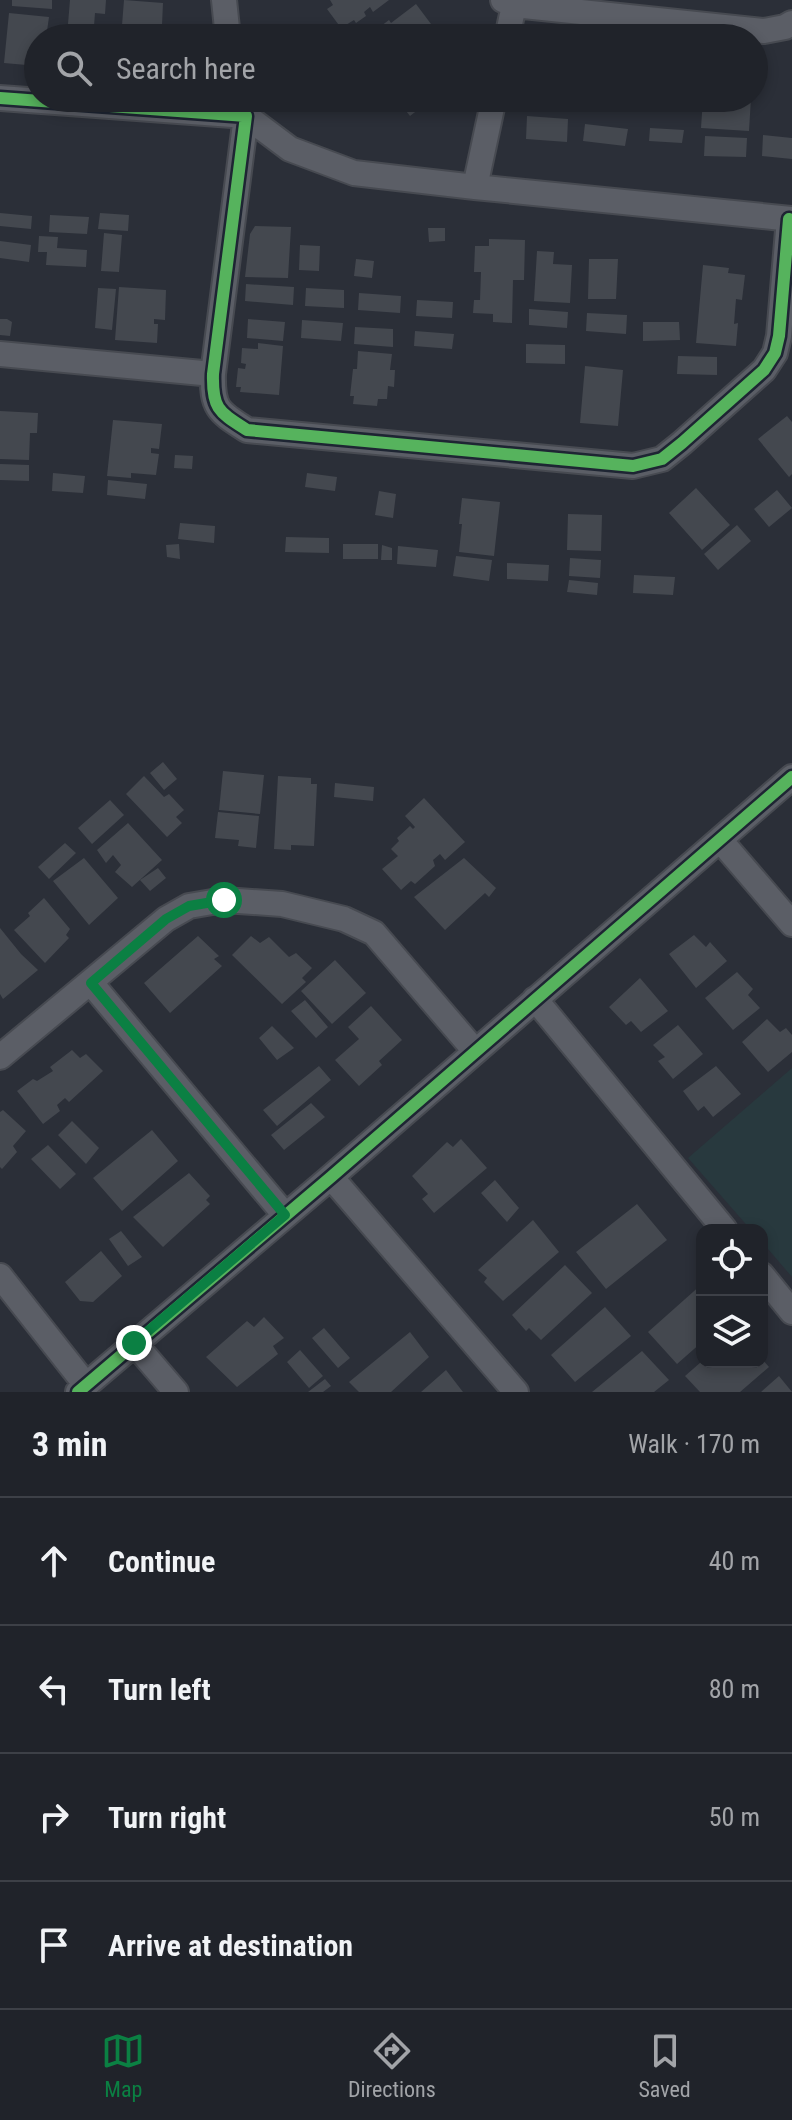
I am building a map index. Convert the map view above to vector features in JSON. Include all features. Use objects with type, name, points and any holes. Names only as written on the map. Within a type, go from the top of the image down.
[{"type":"street","points":[[224,0],[227,24]]},
{"type":"street","points":[[507,24],[508,2],[702,24]]},
{"type":"street","points":[[768,30],[792,23]]},
{"type":"street","points":[[0,98],[24,99]]},
{"type":"street","points":[[242,112],[212,398],[224,415],[247,430],[633,466],[662,459],[764,370],[775,353],[790,219],[354,173],[290,149],[249,112]]},
{"type":"street","points":[[475,187],[491,112]]},
{"type":"street","points":[[0,354],[213,374]]},
{"type":"street","points":[[0,1276],[82,1388],[331,1177],[792,777]]},
{"type":"street","points":[[720,840],[792,924]]},
{"type":"street","points":[[0,1057],[166,919],[189,906],[224,900],[282,904],[344,919],[374,933],[475,1051]]},
{"type":"street","points":[[91,983],[285,1215]]},
{"type":"street","points":[[535,999],[720,1224]]},
{"type":"street","points":[[331,1177],[516,1392]]},
{"type":"street","points":[[768,1282],[792,1312]]},
{"type":"street","points":[[134,1343],[176,1392]]},
{"type":"shaded area","points":[[792,1068],[792,1277],[768,1249],[768,1224],[746,1224],[688,1158]]},
{"type":"building","points":[[12,0],[52,0],[52,9],[12,6]]},
{"type":"building","points":[[70,0],[106,0],[105,14],[95,13],[94,24],[68,24]]},
{"type":"building","points":[[124,0],[163,3],[162,24],[122,24]]},
{"type":"building","points":[[330,0],[389,0],[373,12],[370,7],[364,12],[366,16],[356,23],[354,20],[348,24],[338,24],[327,9],[333,5]]},
{"type":"building","points":[[416,4],[431,24],[384,24],[389,20],[391,23]]},
{"type":"building","points":[[9,13],[49,17],[48,24],[24,24],[24,65],[4,63]]},
{"type":"building","points":[[702,112],[750,112],[749,131],[701,128]]},
{"type":"building","points":[[527,116],[568,119],[567,142],[526,139]]},
{"type":"building","points":[[585,124],[628,129],[625,146],[583,141]]},
{"type":"building","points":[[650,128],[684,130],[682,143],[649,141]]},
{"type":"building","points":[[763,135],[792,138],[792,159],[762,156]]},
{"type":"building","points":[[705,136],[747,138],[746,157],[704,156]]},
{"type":"building","points":[[0,213],[32,216],[31,229],[0,226]]},
{"type":"building","points":[[100,213],[129,215],[128,231],[98,229]]},
{"type":"building","points":[[50,215],[89,217],[87,234],[49,232]]},
{"type":"building","points":[[255,226],[291,227],[288,278],[245,277],[250,234]]},
{"type":"building","points":[[428,228],[445,228],[445,241],[429,242]]},
{"type":"building","points":[[104,233],[122,235],[119,272],[101,271]]},
{"type":"building","points":[[39,236],[58,237],[57,248],[87,250],[86,267],[46,265],[47,252],[38,252]]},
{"type":"building","points":[[489,239],[525,240],[524,280],[513,280],[512,323],[493,322],[493,314],[473,313],[474,300],[480,300],[481,272],[474,272],[475,246],[489,246]]},
{"type":"building","points":[[0,241],[31,245],[29,262],[0,258]]},
{"type":"building","points":[[300,245],[320,246],[319,271],[299,270]]},
{"type":"building","points":[[537,251],[554,252],[553,264],[572,265],[570,303],[534,301]]},
{"type":"building","points":[[356,259],[374,261],[372,278],[354,276]]},
{"type":"building","points":[[589,259],[618,259],[616,299],[588,299]]},
{"type":"building","points":[[703,265],[729,268],[728,273],[745,275],[742,300],[736,299],[736,346],[696,343]]},
{"type":"building","points":[[246,284],[294,287],[293,305],[245,301]]},
{"type":"building","points":[[119,287],[166,290],[165,320],[154,319],[154,324],[158,324],[157,343],[115,340]]},
{"type":"building","points":[[98,288],[116,289],[112,330],[95,328]]},
{"type":"building","points":[[306,288],[344,290],[344,308],[305,306]]},
{"type":"building","points":[[359,293],[401,296],[400,313],[358,310]]},
{"type":"building","points":[[417,300],[453,302],[452,318],[416,316]]},
{"type":"building","points":[[529,309],[568,312],[567,328],[529,325]]},
{"type":"building","points":[[587,313],[627,315],[626,334],[586,331]]},
{"type":"building","points":[[0,319],[12,322],[10,336],[0,335]]},
{"type":"building","points":[[248,319],[285,322],[283,341],[247,338]]},
{"type":"building","points":[[302,320],[343,323],[341,341],[301,338]]},
{"type":"building","points":[[643,322],[679,322],[680,340],[643,341]]},
{"type":"building","points":[[355,327],[393,329],[393,347],[354,344]]},
{"type":"building","points":[[415,331],[454,334],[452,349],[414,346]]},
{"type":"building","points":[[258,343],[283,346],[279,395],[240,392],[241,387],[236,387],[238,368],[245,369],[246,364],[241,363],[242,348],[258,349]]},
{"type":"building","points":[[526,344],[565,345],[565,364],[526,363]]},
{"type":"building","points":[[358,351],[392,354],[390,370],[395,370],[394,387],[388,386],[387,399],[378,399],[377,406],[353,404],[354,396],[350,396]]},
{"type":"building","points":[[678,356],[717,357],[717,375],[677,374]]},
{"type":"building","points":[[585,366],[623,370],[618,426],[580,423]]},
{"type":"building","points":[[0,411],[38,413],[37,433],[30,433],[29,460],[0,459]]},
{"type":"building","points":[[787,416],[792,422],[792,474],[789,477],[758,439]]},
{"type":"building","points":[[113,420],[162,424],[159,449],[151,448],[151,453],[159,454],[156,475],[131,473],[131,478],[107,476]]},
{"type":"building","points":[[175,455],[193,456],[192,469],[174,468]]},
{"type":"building","points":[[0,464],[29,465],[29,481],[0,480]]},
{"type":"building","points":[[53,473],[85,476],[83,493],[52,491]]},
{"type":"building","points":[[307,473],[337,477],[335,491],[305,487]]},
{"type":"building","points":[[108,480],[147,484],[145,499],[107,495]]},
{"type":"building","points":[[696,488],[730,525],[702,550],[669,513]]},
{"type":"building","points":[[777,490],[792,508],[769,527],[754,509]]},
{"type":"building","points":[[379,491],[396,494],[393,518],[375,515]]},
{"type":"building","points":[[462,498],[500,502],[494,556],[459,552]]},
{"type":"building","points":[[568,514],[602,515],[601,551],[567,550]]},
{"type":"building","points":[[180,523],[215,526],[214,543],[178,539]]},
{"type":"building","points":[[737,525],[751,541],[718,570],[704,554]]},
{"type":"building","points":[[286,537],[329,538],[329,553],[285,552]]},
{"type":"building","points":[[179,544],[180,559],[167,557],[166,545]]},
{"type":"building","points":[[343,544],[378,544],[378,559],[343,559]]},
{"type":"building","points":[[382,545],[392,548],[392,560],[381,560]]},
{"type":"building","points":[[398,546],[438,550],[436,567],[397,564]]},
{"type":"building","points":[[456,556],[492,560],[489,581],[453,576]]},
{"type":"building","points":[[570,558],[601,560],[600,578],[569,576]]},
{"type":"building","points":[[507,563],[549,565],[548,581],[507,579]]},
{"type":"building","points":[[634,575],[675,577],[673,595],[633,593]]},
{"type":"building","points":[[569,580],[598,583],[597,595],[567,592]]},
{"type":"building","points":[[163,762],[177,779],[164,790],[150,773]]},
{"type":"building","points":[[223,771],[264,775],[260,814],[219,810]]},
{"type":"building","points":[[144,776],[164,797],[169,794],[184,810],[176,817],[182,823],[167,837],[126,794]]},
{"type":"building","points":[[278,776],[311,778],[311,784],[317,784],[314,846],[291,845],[291,850],[274,849]]},
{"type":"building","points":[[335,783],[374,787],[373,801],[334,797]]},
{"type":"building","points":[[424,798],[465,842],[445,860],[440,854],[433,860],[435,866],[415,884],[411,881],[401,890],[382,869],[398,856],[391,849],[399,841],[397,838],[410,826],[415,827],[405,816]]},
{"type":"building","points":[[110,800],[124,815],[92,844],[78,828]]},
{"type":"building","points":[[218,812],[259,816],[256,848],[238,846],[239,840],[215,838]]},
{"type":"building","points":[[128,823],[162,860],[132,887],[115,872],[121,865],[113,855],[106,863],[97,850]]},
{"type":"building","points":[[65,843],[76,853],[49,879],[38,867]]},
{"type":"building","points":[[84,858],[118,898],[89,925],[53,881]]},
{"type":"building","points":[[464,858],[496,888],[489,897],[485,893],[445,930],[414,897]]},
{"type":"building","points":[[158,868],[166,878],[150,891],[140,880]]},
{"type":"building","points":[[44,898],[70,929],[66,935],[69,938],[45,963],[14,930]]},
{"type":"building","points":[[0,928],[38,970],[3,999],[0,994]]},
{"type":"building","points":[[694,935],[706,947],[710,942],[727,961],[696,988],[669,954]]},
{"type":"building","points":[[198,936],[219,956],[214,959],[222,966],[170,1013],[144,983]]},
{"type":"building","points":[[251,936],[260,943],[269,937],[289,957],[296,953],[312,968],[302,978],[306,982],[282,1004],[232,955]]},
{"type":"building","points":[[335,960],[366,993],[332,1024],[301,991]]},
{"type":"building","points":[[737,972],[753,989],[748,995],[760,1008],[733,1030],[705,998]]},
{"type":"building","points":[[640,978],[668,1011],[641,1032],[631,1021],[626,1025],[609,1007]]},
{"type":"building","points":[[305,1000],[328,1027],[316,1038],[291,1011]]},
{"type":"building","points":[[371,1006],[402,1040],[379,1061],[382,1065],[359,1086],[335,1060],[359,1039],[348,1027]]},
{"type":"building","points":[[767,1019],[780,1032],[786,1028],[792,1035],[792,1052],[768,1072],[742,1042]]},
{"type":"building","points":[[678,1025],[703,1054],[673,1079],[658,1061],[665,1057],[653,1045]]},
{"type":"building","points":[[272,1026],[294,1048],[277,1060],[259,1038]]},
{"type":"building","points":[[72,1050],[80,1058],[86,1054],[103,1071],[69,1102],[65,1098],[57,1105],[60,1111],[43,1124],[17,1091],[33,1079],[37,1081],[53,1071],[50,1067]]},
{"type":"building","points":[[319,1066],[331,1080],[277,1126],[263,1110]]},
{"type":"building","points":[[716,1066],[741,1094],[713,1117],[704,1106],[698,1111],[683,1091]]},
{"type":"building","points":[[311,1103],[325,1117],[284,1150],[271,1135]]},
{"type":"building","points":[[3,1110],[26,1131],[13,1146],[17,1152],[2,1169],[0,1112]]},
{"type":"building","points":[[72,1121],[99,1148],[86,1164],[58,1135]]},
{"type":"building","points":[[152,1130],[178,1161],[122,1211],[93,1178]]},
{"type":"building","points":[[461,1139],[487,1168],[434,1213],[422,1199],[428,1194],[412,1176],[447,1142],[453,1147]]},
{"type":"building","points":[[48,1145],[76,1174],[60,1189],[31,1159]]},
{"type":"building","points":[[189,1173],[210,1196],[206,1200],[210,1204],[163,1247],[133,1217]]},
{"type":"building","points":[[495,1180],[519,1208],[507,1222],[481,1193]]},
{"type":"building","points":[[637,1204],[667,1240],[606,1289],[576,1252]]},
{"type":"building","points":[[533,1220],[559,1252],[503,1301],[484,1282],[487,1278],[478,1270]]},
{"type":"building","points":[[121,1231],[142,1257],[128,1266],[109,1239]]},
{"type":"building","points":[[101,1251],[122,1276],[93,1302],[80,1301],[65,1282]]},
{"type":"building","points":[[565,1265],[592,1293],[541,1340],[529,1328],[526,1331],[512,1315]]},
{"type":"building","points":[[696,1289],[696,1347],[677,1364],[648,1332]]},
{"type":"building","points":[[605,1307],[631,1336],[575,1382],[551,1355]]},
{"type":"building","points":[[264,1317],[284,1338],[273,1346],[278,1354],[237,1387],[206,1357],[247,1321],[254,1327]]},
{"type":"building","points":[[324,1328],[350,1358],[338,1368],[312,1338]]},
{"type":"building","points":[[410,1332],[429,1357],[391,1392],[359,1392],[349,1382]]},
{"type":"building","points":[[300,1350],[323,1376],[309,1388],[287,1362]]},
{"type":"building","points":[[642,1351],[669,1380],[654,1392],[592,1392]]},
{"type":"building","points":[[696,1366],[768,1368],[740,1392],[700,1392],[685,1376]]},
{"type":"building","points":[[446,1370],[463,1392],[421,1392]]},
{"type":"building","points":[[779,1376],[792,1392],[761,1392]]},
{"type":"building","points":[[325,1379],[331,1386],[323,1392],[308,1392]]},
{"type":"cycle path","points":[[0,98],[24,100]]},
{"type":"cycle path","points":[[191,112],[246,116],[213,386],[219,408],[247,430],[633,466],[662,459],[764,370],[775,353],[789,219]]},
{"type":"cycle path","points":[[78,1392],[792,777]]},
{"type":"route","points":[[134,1343],[285,1215],[91,983],[166,919],[189,906],[224,900]]}]
